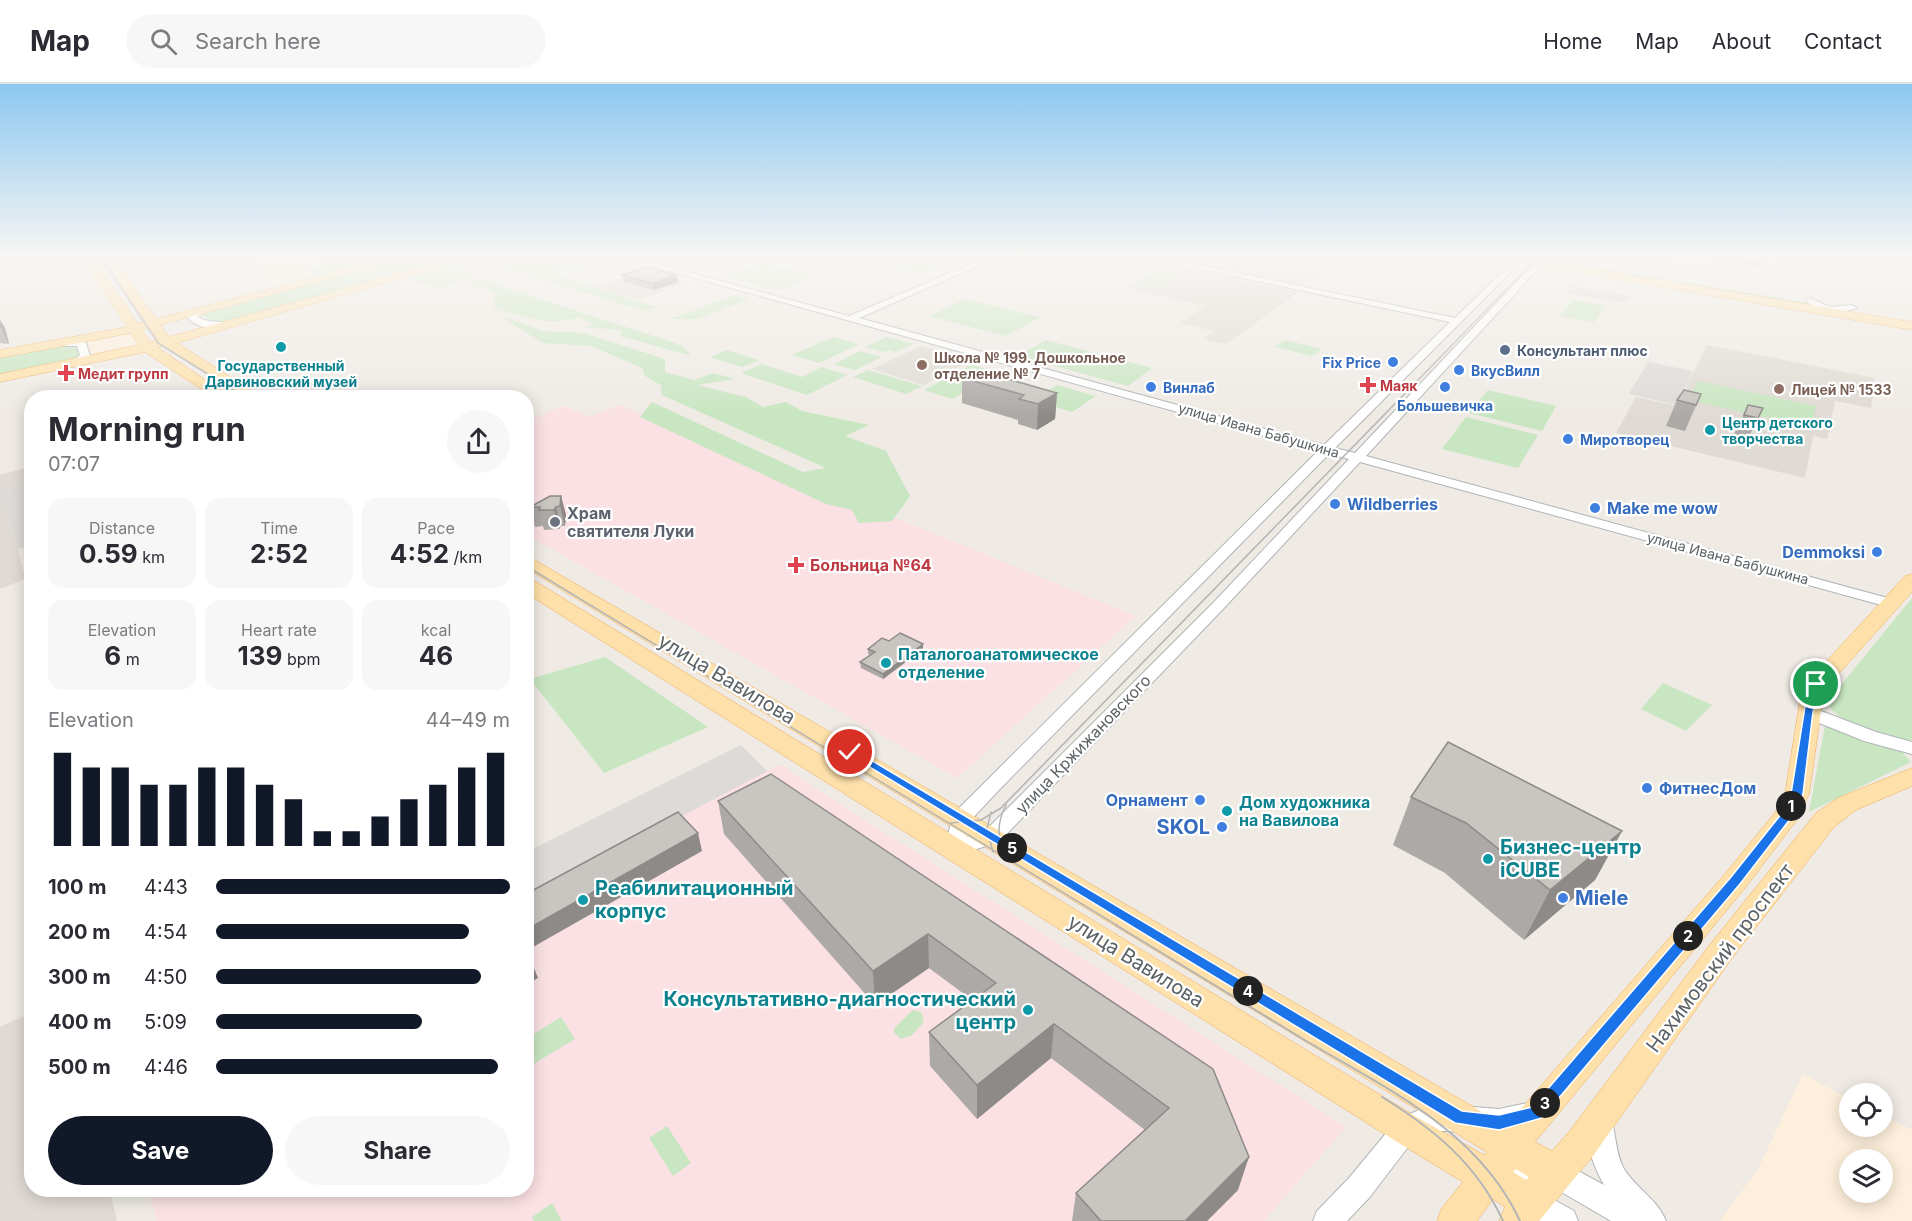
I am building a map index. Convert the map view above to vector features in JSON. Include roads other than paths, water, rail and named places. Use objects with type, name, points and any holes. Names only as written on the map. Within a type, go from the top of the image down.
[{"type":"main road","points":[[122,311],[147,347],[213,390]]},
{"type":"main road","points":[[143,311],[165,341],[243,390]]},
{"type":"main road","points":[[0,354],[152,324],[200,311]]},
{"type":"main road","points":[[0,378],[147,347],[275,311]]},
{"type":"main road","points":[[1843,311],[1912,326]]},
{"type":"main road","points":[[1849,312],[1912,318]]},
{"type":"main road","name":"улица Вавилова","points":[[534,565],[1510,1146],[1537,1203]]},
{"type":"main road","name":"Нахимовский проспект","points":[[1455,1221],[1536,1113],[1736,881],[1787,815],[1797,794],[1813,688],[1912,580]]},
{"type":"main road","name":"улица Вавилова","points":[[534,589],[1406,1129],[1537,1203]]},
{"type":"main road","name":"Нахимовский проспект","points":[[1537,1203],[1722,950],[1825,820],[1847,804],[1912,776]]},
{"type":"street","points":[[200,311],[192,317],[196,321],[208,325],[225,325]]},
{"type":"street","name":"улица Ивана Бабушкина","points":[[824,311],[1890,603]]},
{"type":"street","points":[[850,318],[866,311]]},
{"type":"street","points":[[1409,311],[1457,321]]},
{"type":"street","name":"улица Кржижановского","points":[[961,818],[1327,448],[1466,311]]},
{"type":"street","name":"улица Кржижановского","points":[[954,848],[992,837],[1220,604],[1493,311]]},
{"type":"street","points":[[62,343],[74,342],[82,345],[85,356],[73,363]]},
{"type":"street","points":[[1808,712],[1870,737],[1912,748]]},
{"type":"street","points":[[954,848],[961,818]]},
{"type":"street","points":[[1327,1221],[1359,1188],[1406,1129],[1421,1121],[1460,1118],[1499,1122],[1536,1113]]},
{"type":"street","points":[[1600,1119],[1601,1147],[1616,1184],[1652,1221]]},
{"type":"street","name":"улица Вавилова","points":[[1537,1203],[1564,1221]]},
{"type":"street","name":"улица Вавилова","points":[[1537,1203],[1638,1221]]},
{"type":"tram line","points":[[137,311],[158,343],[233,390]]},
{"type":"tram line","points":[[990,814],[1001,808],[1485,311]]},
{"type":"tram line","points":[[534,571],[992,850]]},
{"type":"tram line","points":[[1006,805],[999,832],[1008,858]]},
{"type":"tram line","points":[[951,823],[981,820],[990,814]]},
{"type":"tram line","points":[[990,814],[987,829],[992,850]]},
{"type":"tram line","points":[[992,850],[1118,926]]},
{"type":"tram line","points":[[1116,925],[1366,1075],[1426,1114],[1455,1136],[1480,1161],[1502,1189],[1520,1221]]},
{"type":"tram line","points":[[1382,1097],[1436,1135],[1467,1165],[1503,1221]]},
{"type":"place","name":"Государственный Дарвиновский музей","points":[[281,347]]},
{"type":"place","name":"Консультант плюс","points":[[1505,350]]},
{"type":"place","name":"Fix Price","points":[[1393,362]]},
{"type":"place","name":"Школа № 199. Дошкольное отделение № 7","points":[[922,365]]},
{"type":"place","name":"ВкусВилл","points":[[1459,370]]},
{"type":"place","name":"Медит групп","points":[[66,373]]},
{"type":"place","name":"Маяк","points":[[1368,385]]},
{"type":"place","name":"Винлаб","points":[[1151,387]]},
{"type":"place","name":"Большевичка","points":[[1445,387]]},
{"type":"place","name":"Лицей № 1533","points":[[1779,389]]},
{"type":"place","name":"Центр детского творчества","points":[[1710,430]]},
{"type":"place","name":"Миротворец","points":[[1568,439]]},
{"type":"place","name":"Wildberries","points":[[1335,504]]},
{"type":"place","name":"Make me wow","points":[[1595,508]]},
{"type":"place","name":"Храм святителя Луки","points":[[555,522]]},
{"type":"place","name":"Demmoksi","points":[[1877,552]]},
{"type":"place","name":"Больница №64","points":[[796,565]]},
{"type":"place","name":"Паталогоанатомическое отделение","points":[[886,663]]},
{"type":"place","name":"ФитнесДом","points":[[1647,788]]},
{"type":"place","name":"Орнамент","points":[[1200,800]]},
{"type":"place","name":"Дом художника на Вавилова","points":[[1227,811]]},
{"type":"place","name":"SKOL","points":[[1222,827]]},
{"type":"place","name":"Бизнес-центр iCUBE","points":[[1488,859]]},
{"type":"place","name":"Miele","points":[[1563,898]]},
{"type":"place","name":"Реабилитационный корпус","points":[[583,900]]},
{"type":"place","name":"Консультативно-диагностический центр","points":[[1028,1010]]}]
